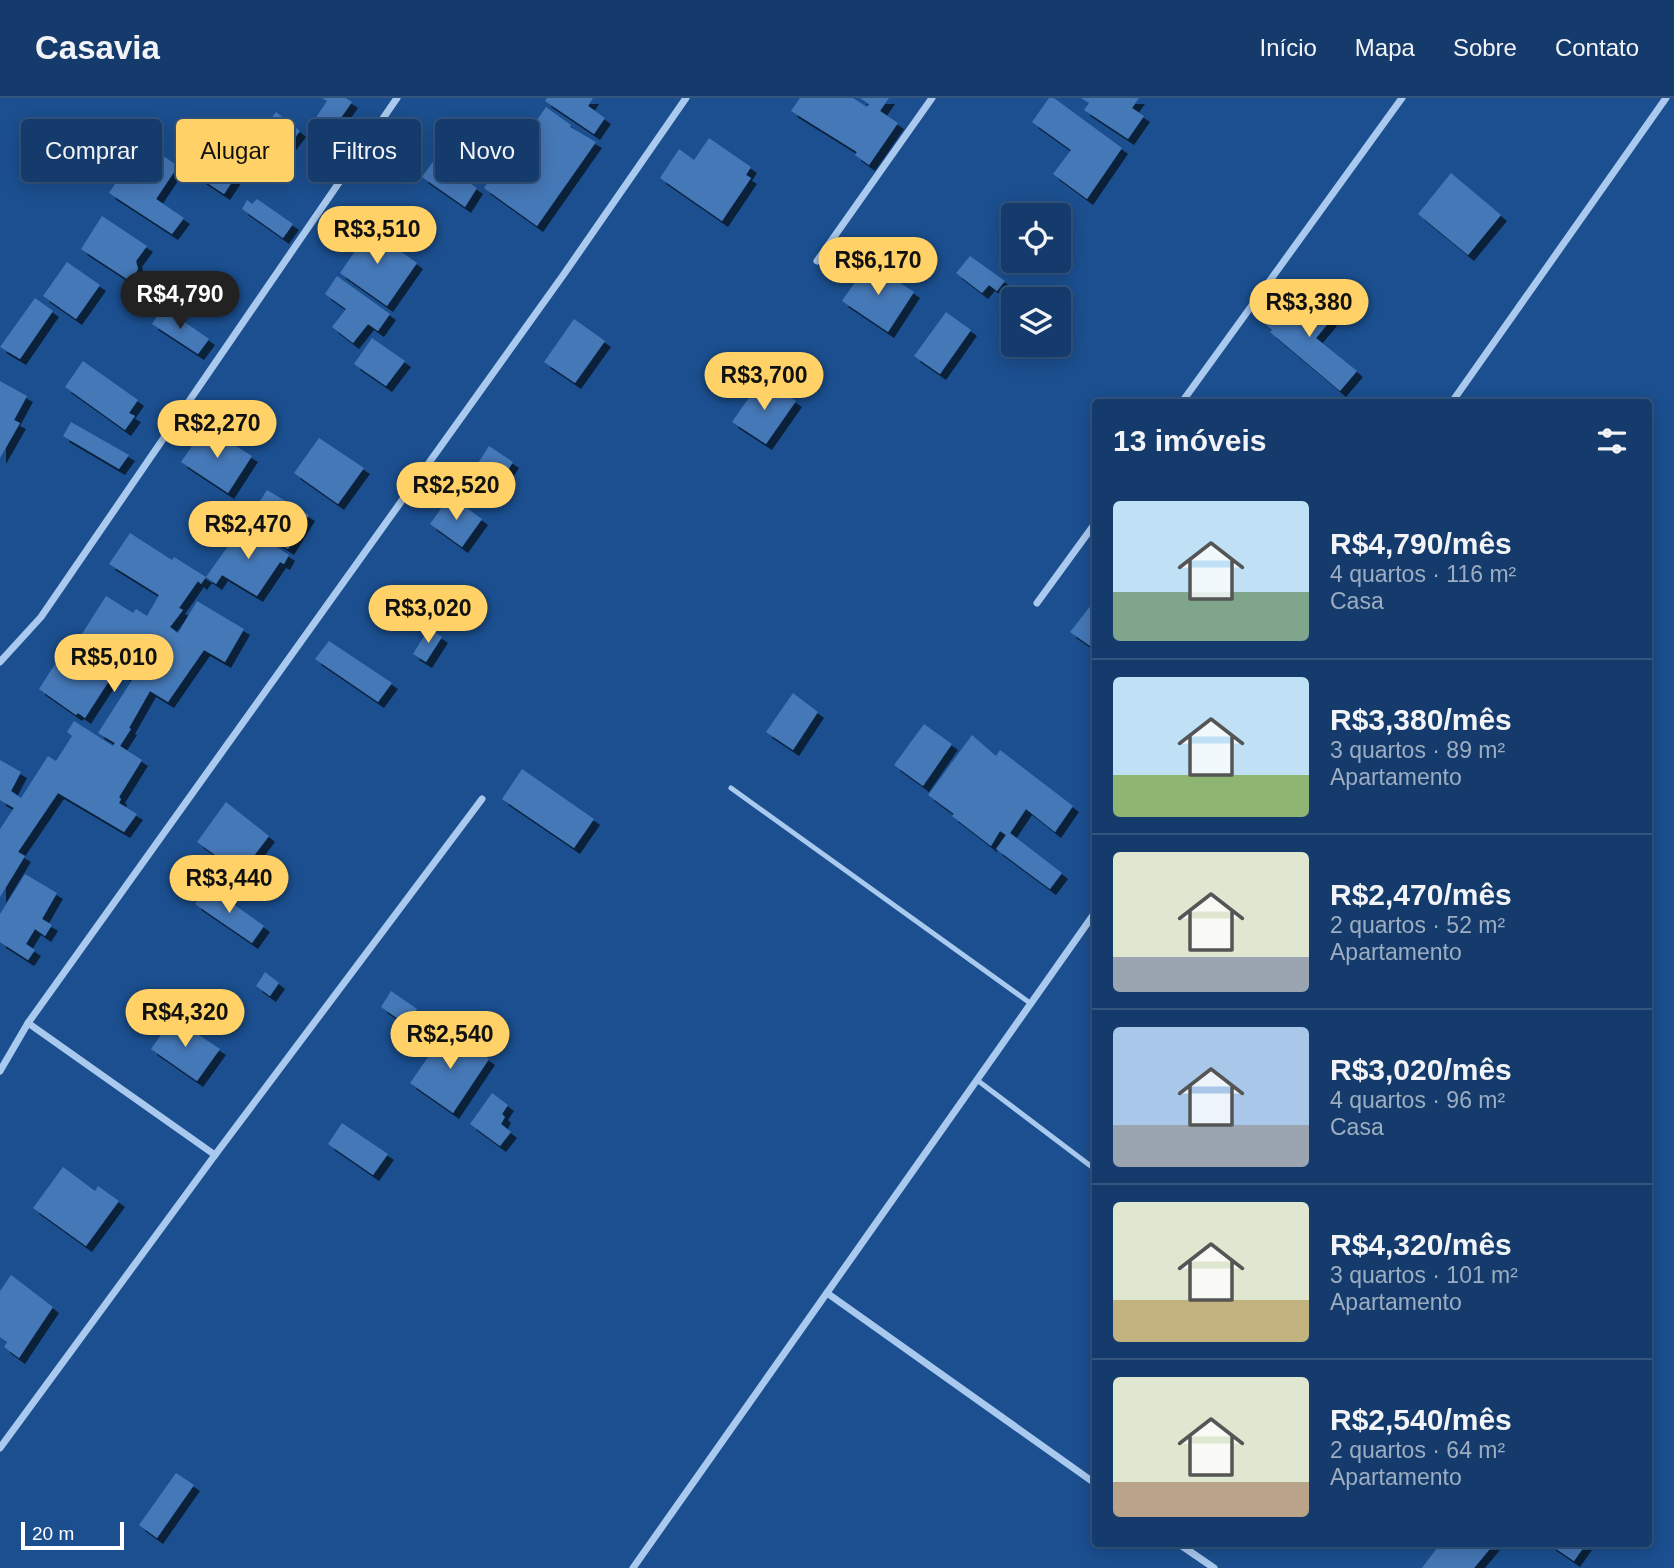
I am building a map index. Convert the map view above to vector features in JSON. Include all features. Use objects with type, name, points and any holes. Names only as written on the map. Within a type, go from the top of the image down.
[{"type":"street","points":[[0,662],[41,617],[397,98]]},
{"type":"street","points":[[0,1070],[28,1023],[556,285],[686,98]]},
{"type":"street","points":[[817,261],[932,98]]},
{"type":"street","points":[[1184,399],[1402,98]]},
{"type":"street","points":[[1454,399],[1666,98]]},
{"type":"street","points":[[1037,603],[1092,527]]},
{"type":"street","points":[[0,1448],[482,799]]},
{"type":"street","points":[[633,1568],[1092,917]]},
{"type":"street","points":[[28,1023],[215,1155]]},
{"type":"street","points":[[827,1293],[1092,1481]]},
{"type":"street","points":[[1183,1547],[1214,1568]]},
{"type":"lane","points":[[731,788],[1031,1003]]},
{"type":"lane","points":[[977,1080],[1092,1167]]},
{"type":"building","points":[[322,98],[346,98],[352,102],[340,119],[315,119],[327,101]]},
{"type":"building","points":[[547,98],[593,98],[588,106],[605,118],[594,134],[545,101]]},
{"type":"building","points":[[800,98],[853,98],[867,107],[869,104],[860,98],[889,98],[880,111],[898,123],[869,165],[855,155],[857,152],[791,111]]},
{"type":"building","points":[[1049,98],[1054,98],[1122,148],[1087,199],[1053,174],[1071,150],[1032,122]]},
{"type":"building","points":[[1081,98],[1139,98],[1132,108],[1144,116],[1128,139],[1084,110],[1089,103]]},
{"type":"building","points":[[546,107],[571,125],[570,127],[596,142],[537,226],[484,188],[488,182],[539,182],[538,119]]},
{"type":"building","points":[[276,112],[285,119],[271,119]]},
{"type":"building","points":[[294,126],[300,131],[294,139]]},
{"type":"building","points":[[709,138],[751,167],[746,175],[751,178],[722,221],[660,178],[679,149],[694,160]]},
{"type":"building","points":[[162,155],[176,165],[176,169],[156,199],[184,218],[172,234],[109,193],[116,182],[162,182]]},
{"type":"building","points":[[435,159],[435,182],[468,182],[477,188],[465,207],[422,177]]},
{"type":"building","points":[[1451,173],[1501,215],[1468,255],[1418,214]]},
{"type":"building","points":[[206,182],[232,182],[224,194]]},
{"type":"building","points":[[257,199],[293,224],[283,238],[242,209],[247,200],[252,204]]},
{"type":"building","points":[[102,216],[147,246],[136,261],[138,269],[130,281],[81,249]]},
{"type":"building","points":[[363,224],[417,263],[387,306],[340,273],[358,247],[350,241]]},
{"type":"building","points":[[970,256],[1005,281],[997,291],[989,285],[982,293],[956,273]]},
{"type":"building","points":[[67,262],[100,285],[76,319],[43,296]]},
{"type":"building","points":[[869,262],[914,292],[888,332],[842,301]]},
{"type":"building","points":[[337,276],[390,314],[378,331],[368,324],[353,343],[332,327],[346,309],[325,294]]},
{"type":"building","points":[[1304,291],[1322,306],[1319,309],[1331,320],[1316,338],[1357,371],[1340,391],[1270,332],[1272,330],[1264,323],[1280,304],[1287,310]]},
{"type":"building","points":[[35,298],[53,311],[20,359],[0,347]]},
{"type":"building","points":[[163,307],[209,339],[198,354],[152,324]]},
{"type":"building","points":[[946,312],[971,330],[940,374],[914,356]]},
{"type":"building","points":[[574,319],[605,341],[575,383],[544,362]]},
{"type":"building","points":[[372,338],[405,361],[386,386],[354,364]]},
{"type":"building","points":[[83,361],[138,400],[129,413],[135,416],[125,430],[65,387]]},
{"type":"building","points":[[762,379],[796,401],[766,444],[732,422]]},
{"type":"building","points":[[0,381],[27,396],[14,420],[20,423],[0,458]]},
{"type":"building","points":[[71,422],[129,455],[119,469],[63,436]]},
{"type":"building","points":[[205,427],[252,456],[228,493],[181,462]]},
{"type":"building","points":[[319,438],[364,468],[338,504],[294,473]]},
{"type":"building","points":[[489,446],[513,462],[490,498],[466,482]]},
{"type":"building","points":[[267,490],[309,515],[288,549],[255,528],[268,506],[260,501]]},
{"type":"building","points":[[450,496],[482,519],[462,547],[430,524]]},
{"type":"building","points":[[243,525],[289,555],[284,564],[280,562],[257,596],[222,575],[216,584],[206,577]]},
{"type":"building","points":[[130,533],[172,560],[174,557],[206,577],[201,584],[198,581],[179,608],[183,610],[170,627],[178,633],[197,601],[244,629],[225,662],[204,650],[168,702],[150,691],[120,746],[142,760],[119,797],[119,803],[137,814],[124,832],[58,793],[18,852],[25,856],[0,897],[0,829],[14,808],[0,800],[0,760],[21,772],[11,791],[21,798],[48,756],[56,761],[72,736],[67,732],[74,721],[113,746],[115,743],[98,733],[132,680],[116,670],[85,718],[78,713],[76,715],[39,689],[70,641],[75,645],[106,596],[133,613],[136,609],[147,616],[159,595],[109,564]]},
{"type":"building","points":[[1092,604],[1092,647],[1070,632]]},
{"type":"building","points":[[429,628],[442,637],[426,662],[413,654]]},
{"type":"building","points":[[329,641],[392,683],[378,702],[315,659]]},
{"type":"building","points":[[793,693],[818,712],[793,750],[766,732]]},
{"type":"building","points":[[924,724],[952,744],[923,786],[894,765]]},
{"type":"building","points":[[972,735],[996,756],[1000,750],[1073,806],[1055,832],[1026,809],[1010,833],[1062,873],[1050,889],[996,849],[1006,835],[1000,831],[991,846],[928,795]]},
{"type":"building","points":[[522,769],[594,819],[574,848],[502,799]]},
{"type":"building","points":[[226,802],[269,836],[244,869],[240,865],[236,870],[197,842]]},
{"type":"building","points":[[25,874],[57,893],[42,919],[52,925],[45,936],[35,929],[26,944],[35,950],[28,960],[0,942],[0,914]]},
{"type":"building","points":[[208,886],[264,926],[252,943],[195,904]]},
{"type":"building","points":[[265,972],[279,983],[270,996],[256,986]]},
{"type":"building","points":[[391,991],[417,1009],[407,1025],[381,1007]]},
{"type":"building","points":[[173,1018],[220,1049],[197,1081],[151,1049]]},
{"type":"building","points":[[447,1030],[489,1059],[453,1113],[410,1083]]},
{"type":"building","points":[[492,1093],[508,1105],[502,1114],[505,1117],[501,1124],[511,1132],[500,1146],[470,1124]]},
{"type":"building","points":[[342,1123],[388,1154],[373,1175],[328,1144]]},
{"type":"building","points":[[63,1167],[95,1191],[98,1186],[119,1201],[86,1246],[33,1208]]},
{"type":"building","points":[[11,1275],[53,1307],[19,1358],[4,1347],[7,1342],[0,1337],[0,1291]]},
{"type":"building","points":[[176,1473],[194,1485],[157,1538],[139,1525]]},
{"type":"building","points":[[1438,1547],[1492,1547],[1474,1568],[1422,1568]]},
{"type":"building","points":[[1553,1547],[1584,1547],[1574,1561]]}]
